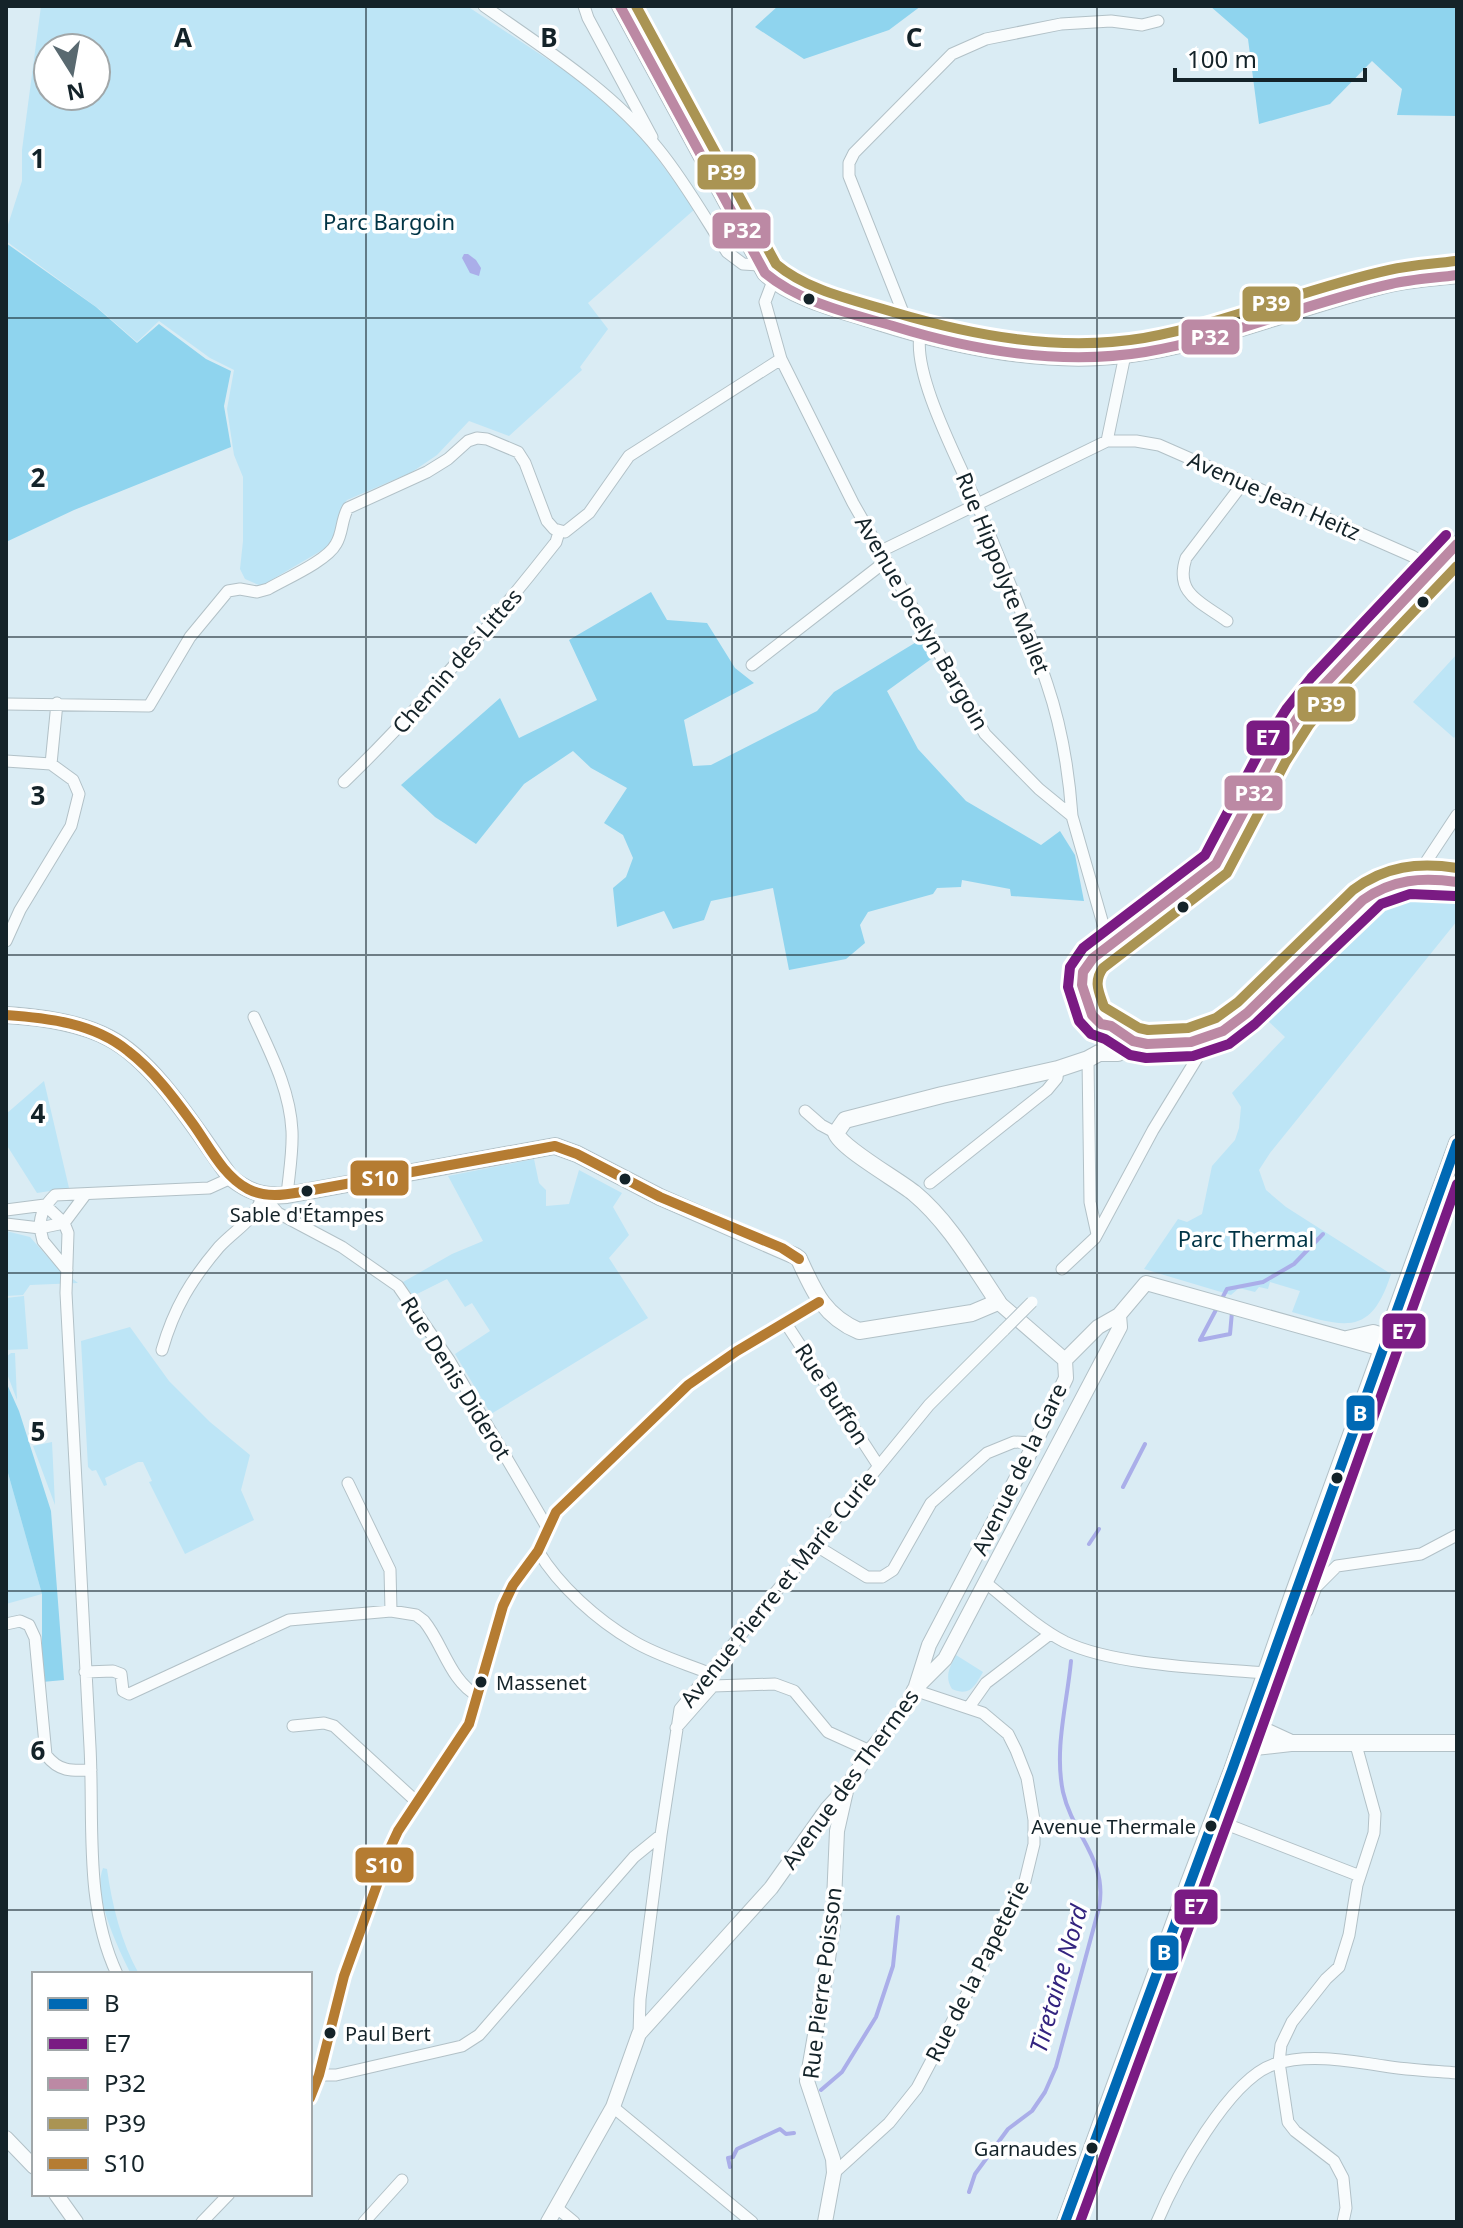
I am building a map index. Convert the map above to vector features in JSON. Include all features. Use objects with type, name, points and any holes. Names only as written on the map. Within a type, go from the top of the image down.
[{"type":"main road","points":[[620,6],[759,265],[773,281],[823,304],[920,335],[1037,355],[1125,355],[1188,342],[1389,284],[1457,275]]},
{"type":"main road","points":[[1457,544],[1321,688],[1298,717],[1274,754],[1216,864],[1093,958],[1083,972],[1082,985],[1092,1015],[1101,1024],[1111,1026],[1133,1041],[1163,1045],[1210,1037],[1247,1013],[1369,895],[1391,883],[1421,878],[1457,882]]},
{"type":"main road","points":[[6,1015],[84,1028],[109,1038],[130,1052],[153,1073],[231,1178],[247,1190],[263,1196],[287,1195],[555,1146],[577,1154],[660,1197],[782,1248],[799,1259],[819,1302],[845,1325],[859,1331],[972,1313],[998,1302]]},
{"type":"main road","points":[[1093,1056],[1111,1026]]},
{"type":"main road","points":[[836,1133],[845,1120],[1058,1069],[1093,1056],[1118,1053],[1133,1041]]},
{"type":"main road","name":"Avenue de la Gare","points":[[836,1133],[848,1149],[877,1166],[926,1204],[998,1302]]},
{"type":"main road","points":[[1065,2222],[1241,1746],[1457,1143]]},
{"type":"main road","points":[[1248,1723],[1291,1743]]},
{"type":"main road","points":[[1241,1746],[1457,1743]]},
{"type":"street","points":[[484,6],[566,64],[606,97],[658,149]]},
{"type":"street","points":[[584,6],[658,149],[727,252],[743,264],[759,265]]},
{"type":"street","points":[[901,329],[904,315],[849,176],[849,163],[854,153],[952,54],[986,39],[1061,24],[1111,21],[1142,25],[1158,21]]},
{"type":"street","name":"Avenue Jocelyn Bargoin","points":[[773,281],[765,302],[781,359],[883,556],[985,734],[1049,799],[1072,816]]},
{"type":"street","name":"Rue Hippolyte Mallet","points":[[920,335],[919,358],[931,393],[1048,685],[1072,816]]},
{"type":"street","points":[[1107,441],[1125,355]]},
{"type":"street","points":[[6,704],[149,706],[190,637],[228,591],[240,589],[257,592],[268,589],[327,554],[338,541],[342,517],[348,508],[427,472],[468,441],[487,439],[518,452],[547,521],[559,532],[570,530],[589,513],[629,456],[781,359]]},
{"type":"street","name":"Avenue Jean Heitz","points":[[752,665],[883,556],[977,503],[1107,441],[1159,445],[1412,556],[1435,570]]},
{"type":"street","points":[[1227,621],[1187,593],[1181,572],[1186,558],[1244,482]]},
{"type":"street","name":"Chemin des Littes","points":[[344,782],[387,741],[502,611],[556,542],[559,532]]},
{"type":"street","points":[[51,764],[57,703]]},
{"type":"street","points":[[6,761],[51,764],[78,787],[71,826],[20,910],[6,941]]},
{"type":"street","points":[[1421,878],[1424,865],[1457,815]]},
{"type":"street","points":[[1072,816],[1109,945]]},
{"type":"street","points":[[254,1017],[284,1085],[290,1109],[292,1135],[287,1195]]},
{"type":"street","points":[[1062,1269],[1097,1234],[1153,1130],[1210,1037]]},
{"type":"street","points":[[1093,1056],[1090,1202],[1097,1234]]},
{"type":"street","points":[[930,1183],[1047,1090],[1057,1078],[1058,1069]]},
{"type":"street","points":[[805,1111],[836,1133]]},
{"type":"street","points":[[67,1270],[43,1241],[40,1228],[45,1205],[55,1195],[209,1188],[231,1178]]},
{"type":"street","points":[[6,1224],[40,1228],[64,1223],[85,1195]]},
{"type":"street","points":[[162,1350],[172,1316],[193,1279],[221,1245],[256,1212],[263,1196]]},
{"type":"street","name":"Rue Denis Diderot","points":[[263,1196],[278,1213],[342,1247],[398,1286],[449,1360],[548,1529]]},
{"type":"street","points":[[6,1210],[45,1205]]},
{"type":"street","points":[[45,1205],[64,1223],[68,1233],[71,1417],[91,1770],[93,1867],[98,1914],[116,1972]]},
{"type":"street","name":"Avenue des Thermes","points":[[1065,1360],[1098,1327],[1119,1315],[1146,1283],[1347,1338],[1373,1332],[1384,1342]]},
{"type":"street","points":[[312,2093],[344,1976],[398,1831],[465,1734],[503,1606],[513,1585],[538,1551],[556,1512],[688,1385],[737,1351],[819,1302]]},
{"type":"street","name":"Avenue de la Gare","points":[[914,1690],[929,1645],[1066,1378],[1065,1360],[998,1302]]},
{"type":"street","name":"Avenue Pierre et Marie Curie","points":[[639,2034],[640,1999],[680,1709],[929,1405],[1032,1302]]},
{"type":"street","name":"Avenue des Thermes","points":[[548,2222],[613,2107],[639,2034],[771,1888],[847,1787],[870,1751],[908,1704],[914,1690],[945,1659],[1120,1327],[1119,1315]]},
{"type":"street","name":"Rue Buffon","points":[[785,1322],[878,1465]]},
{"type":"street","points":[[815,1545],[867,1577],[882,1577],[893,1570],[931,1503],[987,1453],[1014,1442],[1035,1443]]},
{"type":"street","points":[[348,1483],[390,1570],[391,1611]]},
{"type":"street","points":[[1287,1614],[1307,1611],[1316,1587],[1337,1566],[1421,1554],[1457,1535]]},
{"type":"street","points":[[538,1551],[552,1574],[635,1643],[709,1673]]},
{"type":"street","points":[[986,1583],[1050,1634],[1092,1652],[1136,1660],[1266,1673]]},
{"type":"street","points":[[85,1672],[113,1671],[121,1674],[123,1691],[129,1694],[289,1620],[391,1611],[416,1615],[424,1621],[458,1678],[467,1690],[478,1696]]},
{"type":"street","points":[[6,1624],[20,1621],[29,1625],[35,1638],[46,1755],[53,1764],[69,1771],[91,1770]]},
{"type":"street","points":[[969,1707],[986,1683],[1050,1634]]},
{"type":"street","points":[[676,1728],[713,1686],[775,1684],[794,1691],[828,1732],[870,1751]]},
{"type":"street","name":"Rue de la Papeterie","points":[[834,2173],[889,2123],[924,2075],[1015,1903],[1034,1844],[1034,1820],[1027,1778],[1016,1750],[1000,1726],[969,1707],[914,1690]]},
{"type":"street","points":[[293,1726],[324,1723],[334,1726],[418,1803]]},
{"type":"street","points":[[1343,2222],[1346,2208],[1343,2178],[1334,2161],[1288,2122],[1279,2062],[1281,2045],[1292,2022],[1339,1967],[1360,1876],[1374,1833],[1375,1814],[1356,1745]]},
{"type":"street","name":"Rue Pierre Poisson","points":[[825,2222],[834,2173],[833,2154],[807,2081],[833,1924],[837,1831],[847,1787]]},
{"type":"street","points":[[1213,1819],[1360,1876]]},
{"type":"street","points":[[820,1820],[829,1822],[837,1831]]},
{"type":"street","points":[[319,2075],[336,2075],[462,2046],[479,2035],[634,1857],[661,1835]]},
{"type":"street","points":[[1157,2222],[1171,2187],[1213,2120],[1258,2072],[1279,2062],[1340,2058],[1457,2073]]},
{"type":"street","points":[[613,2107],[752,2222]]},
{"type":"street","points":[[7,2140],[32,2165]]},
{"type":"street","points":[[833,2154],[861,2150]]},
{"type":"street","points":[[364,2222],[402,2180]]},
{"type":"street","points":[[57,2196],[76,2222]]},
{"type":"street","points":[[202,2222],[227,2196]]},
{"type":"street","points":[[557,2208],[574,2222]]},
{"type":"green space","name":"Parc Bargoin","points":[[41,6],[467,6],[585,84],[643,139],[695,209],[588,303],[608,329],[580,367],[582,370],[509,436],[469,421],[437,455],[412,472],[347,500],[331,545],[261,586],[245,579],[240,569],[243,477],[234,455],[227,409],[234,370],[210,358],[159,321],[137,342],[99,309],[6,241],[6,231],[22,181],[22,150],[32,74],[32,112],[112,112],[112,32],[38,32]]},
{"type":"green space","points":[[1457,654],[1457,734],[1454,738],[1413,702]]},
{"type":"green space","name":"Parc Thermal","points":[[1420,886],[1457,900],[1457,921],[1259,1170],[1266,1190],[1286,1207],[1391,1274],[1375,1309],[1354,1322],[1327,1321],[1292,1312],[1300,1291],[1270,1282],[1268,1289],[1259,1287],[1255,1292],[1239,1288],[1231,1295],[1144,1269],[1178,1219],[1187,1222],[1202,1214],[1212,1166],[1235,1140],[1239,1128],[1241,1107],[1232,1093],[1285,1037],[1267,1020],[1383,899],[1395,889]]},
{"type":"green space","points":[[44,1081],[69,1188],[37,1193],[6,1144],[6,1114]]},
{"type":"green space","points":[[534,1159],[539,1183],[546,1190],[546,1206],[569,1204],[579,1170],[622,1193],[613,1207],[629,1235],[609,1258],[648,1318],[491,1414],[455,1354],[490,1331],[472,1303],[465,1307],[447,1279],[413,1296],[403,1282],[452,1254],[483,1241],[448,1176]]},
{"type":"green space","points":[[6,1231],[30,1237],[54,1264],[78,1283],[30,1285],[23,1295],[6,1296]]},
{"type":"green space","points":[[24,1296],[28,1349],[6,1350],[6,1298]]},
{"type":"green space","points":[[130,1327],[169,1381],[210,1422],[250,1455],[241,1490],[254,1520],[185,1554],[149,1482],[152,1481],[143,1462],[105,1478],[107,1485],[104,1486],[96,1470],[88,1467],[81,1341]]},
{"type":"green space","points":[[15,1353],[17,1400],[6,1371],[6,1357]]},
{"type":"green space","points":[[52,1442],[55,1505],[33,1446]]},
{"type":"green space","points":[[6,1466],[42,1594],[6,1604]]},
{"type":"green space","points":[[956,1655],[983,1672],[968,1691],[952,1689],[948,1680]]},
{"type":"green space","points":[[103,1868],[107,1869],[122,1936],[138,1972],[130,1972],[108,1922],[101,1879]]},
{"type":"shaded area","points":[[778,6],[921,6],[889,30],[804,59],[755,27]]},
{"type":"shaded area","points":[[1210,6],[1457,6],[1457,116],[1397,115],[1402,89],[1372,61],[1330,104],[1259,124],[1248,39]]},
{"type":"shaded area","points":[[6,243],[96,307],[137,343],[159,324],[206,359],[231,371],[224,406],[231,447],[74,510],[6,542]]},
{"type":"shaded area","points":[[464,254],[476,260],[481,268],[479,276],[470,273],[462,258]]},
{"type":"shaded area","points":[[651,592],[667,620],[707,623],[735,668],[754,683],[684,720],[693,766],[711,765],[817,711],[834,692],[923,638],[934,657],[887,691],[918,749],[966,801],[1041,845],[1060,831],[1075,855],[1084,901],[1011,896],[1010,889],[962,880],[961,887],[937,888],[933,894],[868,912],[860,925],[865,943],[846,959],[789,970],[773,888],[711,901],[704,920],[673,929],[664,911],[617,927],[613,888],[626,877],[633,858],[623,835],[604,823],[627,788],[591,768],[573,751],[524,784],[476,844],[435,817],[401,785],[500,698],[519,738],[597,700],[569,640]]},
{"type":"shaded area","points":[[6,1382],[19,1411],[51,1511],[64,1680],[42,1682],[42,1594],[6,1466]]},
{"type":"waterway","points":[[1200,1340],[1227,1289],[1263,1282],[1294,1264],[1323,1234]]},
{"type":"waterway","points":[[1200,1340],[1230,1334],[1232,1312]]},
{"type":"waterway","points":[[1123,1487],[1145,1444]]},
{"type":"waterway","points":[[1089,1544],[1099,1529]]},
{"type":"waterway","name":"Tiretaine Nord","points":[[969,2192],[975,2174],[1008,2129],[1032,2111],[1045,2092],[1056,2067],[1099,1908],[1099,1875],[1068,1808],[1061,1776],[1061,1743],[1071,1661]]},
{"type":"waterway","points":[[821,2090],[842,2072],[876,2017],[893,1966],[898,1917]]},
{"type":"waterway","points":[[730,2167],[728,2158],[733,2157],[737,2149],[780,2129],[786,2134],[794,2133]]},
{"type":"transit line","name":"P32","points":[[620,6],[765,273],[810,300],[843,311],[986,349],[1049,357],[1113,356],[1207,338],[1391,284],[1457,275]]},
{"type":"transit line","name":"P39","points":[[636,6],[776,264],[802,281],[847,299],[924,321],[986,334],[1049,342],[1112,342],[1206,324],[1358,277],[1455,261]]},
{"type":"transit line","name":"E7","points":[[1446,535],[1311,678],[1287,708],[1262,747],[1205,855],[1083,948],[1070,967],[1068,987],[1079,1021],[1091,1034],[1130,1055],[1146,1058],[1193,1056],[1229,1044],[1255,1024],[1381,904],[1410,894],[1455,896]]},
{"type":"transit line","name":"P32","points":[[1457,544],[1321,688],[1298,717],[1274,754],[1216,864],[1093,958],[1083,972],[1082,985],[1092,1015],[1101,1024],[1111,1026],[1133,1041],[1147,1044],[1191,1042],[1223,1031],[1247,1013],[1363,900],[1374,893],[1408,881],[1457,882]]},
{"type":"transit line","name":"P39","points":[[1457,566],[1309,725],[1286,761],[1227,873],[1103,968],[1098,983],[1104,1007],[1148,1030],[1188,1028],[1216,1018],[1238,1002],[1353,890],[1365,882],[1390,871],[1415,866],[1457,868]]},
{"type":"transit line","name":"S10","points":[[6,1015],[70,1024],[115,1042],[163,1085],[231,1176],[254,1192],[275,1195],[295,1193],[555,1146],[577,1154],[660,1197],[782,1248],[799,1259]]},
{"type":"transit line","name":"B","points":[[1065,2222],[1232,1770],[1457,1143]]},
{"type":"transit line","name":"E7","points":[[1080,2222],[1245,1775],[1457,1184]]},
{"type":"transit line","name":"S10","points":[[312,2093],[344,1976],[391,1846],[469,1724],[503,1606],[513,1585],[538,1551],[556,1512],[688,1385],[737,1351],[819,1302]]},
{"type":"place","name":"Sable d'Étampes","points":[[307,1191]]},
{"type":"place","name":"Massenet","points":[[481,1682]]},
{"type":"place","name":"Avenue Thermale","points":[[1211,1826]]},
{"type":"place","name":"Paul Bert","points":[[330,2033]]},
{"type":"place","name":"Garnaudes","points":[[1092,2148]]}]
